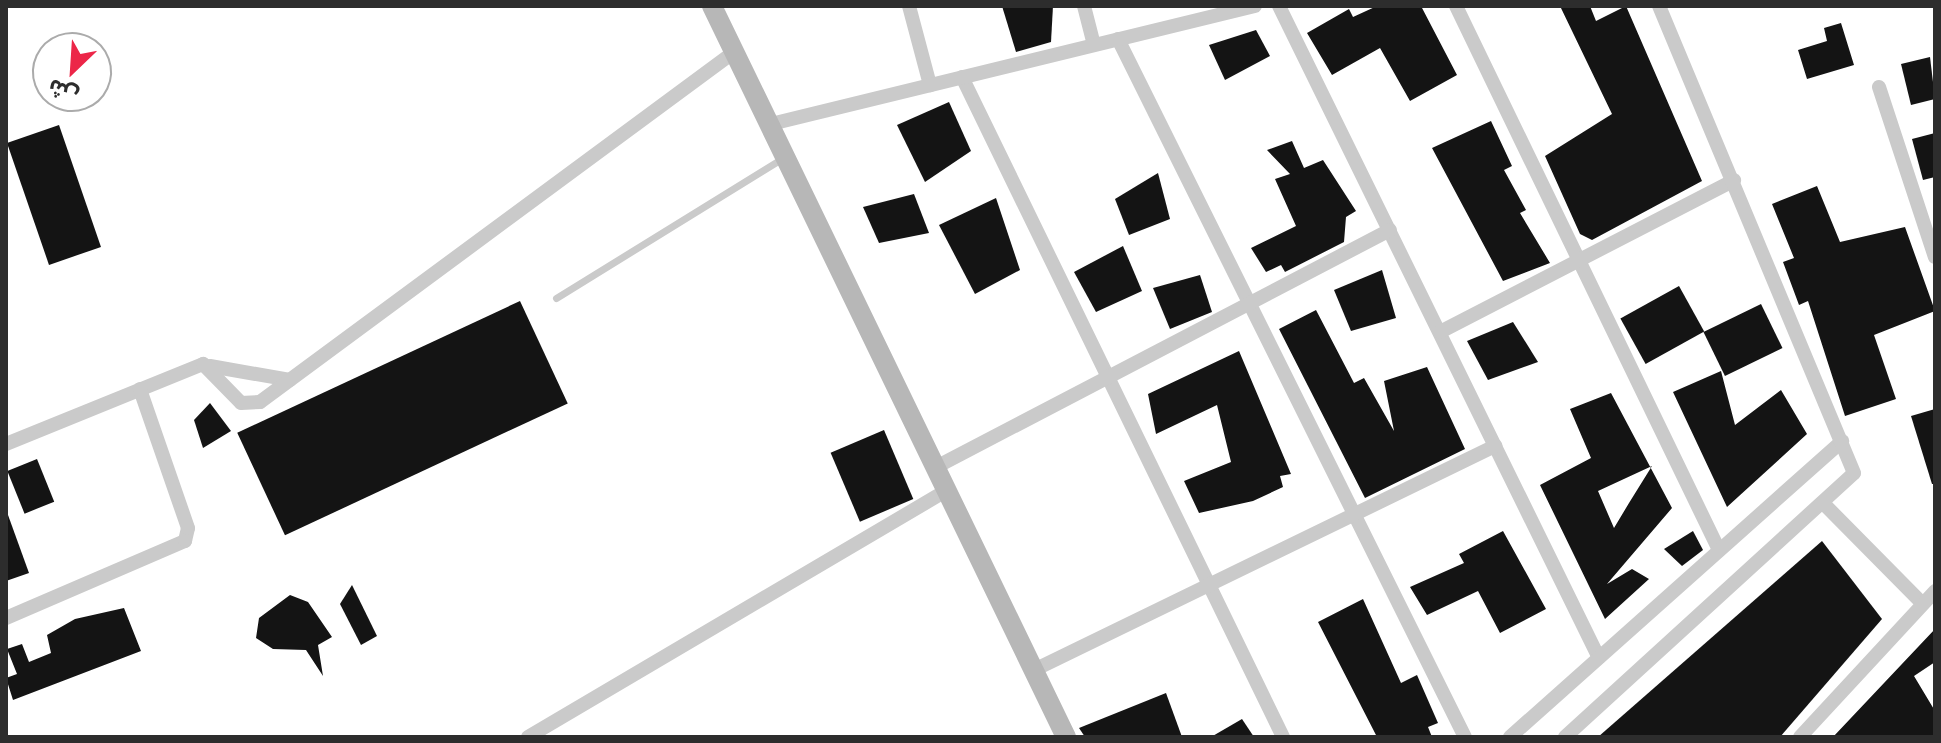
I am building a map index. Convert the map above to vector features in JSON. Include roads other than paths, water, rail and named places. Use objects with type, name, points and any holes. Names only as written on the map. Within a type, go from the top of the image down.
[{"type":"main road","points":[[712,6],[1066,737]]},
{"type":"street","points":[[909,6],[930,85]]},
{"type":"street","points":[[1084,6],[1094,45]]},
{"type":"street","points":[[771,124],[1254,6]]},
{"type":"street","points":[[1279,6],[1599,658]]},
{"type":"street","points":[[1456,6],[1719,550]]},
{"type":"street","points":[[1565,737],[1854,475],[1734,180],[1659,6]]},
{"type":"street","points":[[1118,39],[1465,737]]},
{"type":"street","points":[[210,366],[246,405],[290,380],[734,52]]},
{"type":"street","points":[[962,77],[1283,737]]},
{"type":"street","points":[[1879,87],[1935,257]]},
{"type":"street","points":[[1440,332],[1734,180]]},
{"type":"street","points":[[936,467],[1390,230]]},
{"type":"street","points":[[6,444],[140,389],[210,366],[290,380]]},
{"type":"street","points":[[6,618],[185,541],[188,528],[140,389]]},
{"type":"street","points":[[1510,737],[1842,441]]},
{"type":"street","points":[[1034,670],[1495,446]]},
{"type":"street","points":[[528,737],[947,490]]},
{"type":"street","points":[[1823,503],[1921,602]]},
{"type":"street","points":[[1800,737],[1921,602],[1935,591]]},
{"type":"lane","points":[[556,298],[786,156]]}]
